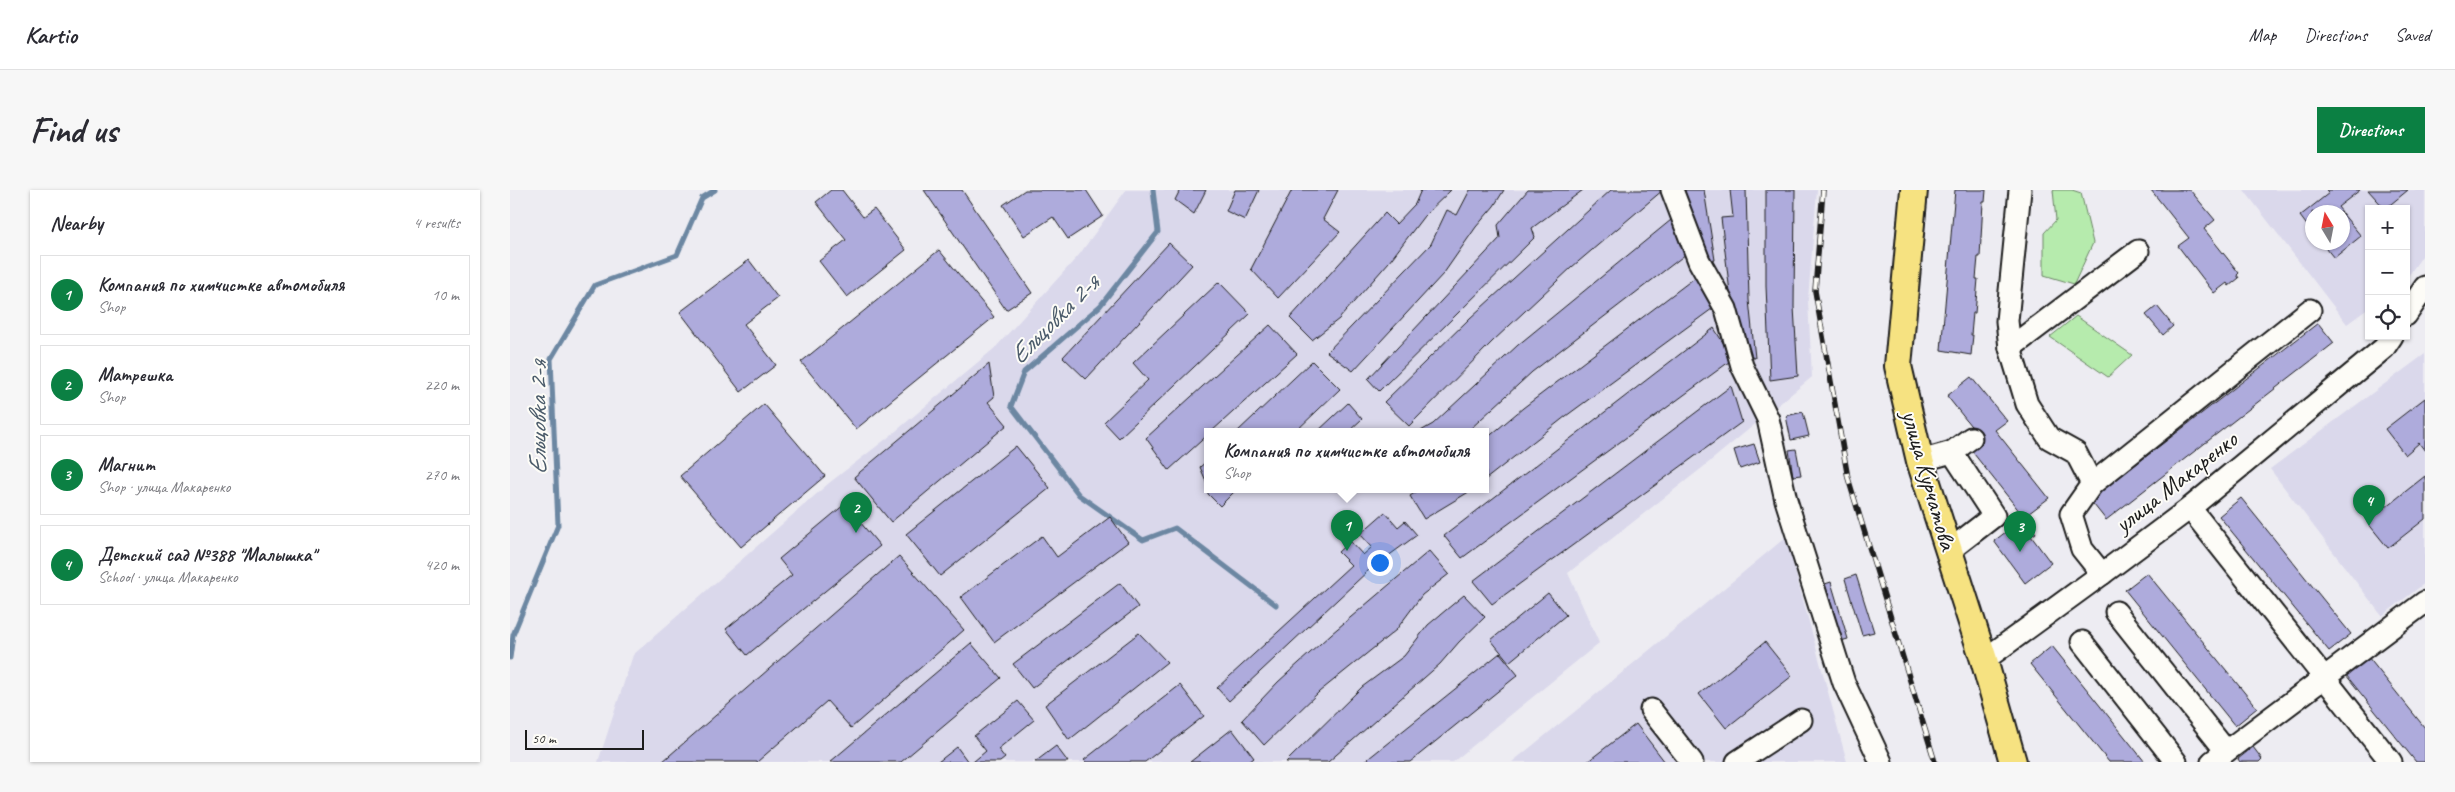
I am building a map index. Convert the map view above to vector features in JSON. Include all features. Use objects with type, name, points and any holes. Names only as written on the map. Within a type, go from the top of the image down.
[{"type":"main road","name":"улица Курчатова","points":[[1914,190],[1898,366],[1920,461],[1984,660],[2013,762]]},
{"type":"street","points":[[1672,190],[1699,262],[1726,309],[1742,366],[1768,419],[1786,500],[1844,683],[1881,762]]},
{"type":"street","points":[[2020,190],[2007,322],[2010,348],[2028,404],[2049,438],[2076,453],[2092,484]]},
{"type":"street","points":[[2010,348],[2138,251]]},
{"type":"street","points":[[2410,309],[2425,288]]},
{"type":"street","points":[[2102,574],[2082,549],[2071,514],[2092,484],[2310,310]]},
{"type":"street","name":"улица Макаренко","points":[[1984,660],[2190,508],[2384,348],[2389,340]]},
{"type":"street","points":[[1920,461],[1952,452],[1971,438]]},
{"type":"street","points":[[1950,550],[1994,516],[1952,452]]},
{"type":"street","points":[[2190,508],[2391,762]]},
{"type":"street","points":[[2116,612],[2219,757],[2425,602]]},
{"type":"street","points":[[2082,642],[2176,762]]},
{"type":"street","points":[[1651,710],[1692,762]]},
{"type":"street","points":[[1737,762],[1801,720]]},
{"type":"shaded area","points":[[1126,190],[1817,190],[1808,300],[1812,377],[1702,468],[1568,573],[1599,643],[1453,762],[598,762],[633,655],[829,483],[890,436],[996,347],[1079,255]]},
{"type":"shaded area","points":[[2244,190],[2425,190],[2425,252],[2410,273],[2410,205],[2365,205],[2365,311],[2347,324]]},
{"type":"shaded area","points":[[2425,354],[2425,583],[2382,616],[2270,469]]},
{"type":"shaded area","points":[[1786,537],[1847,762],[1512,762],[1583,705]]},
{"type":"green space","points":[[2053,190],[2072,190],[2081,193],[2093,243],[2074,284],[2044,275],[2044,233],[2056,220]]},
{"type":"green space","points":[[2076,316],[2132,355],[2108,377],[2050,337]]},
{"type":"building","points":[[831,190],[842,190],[863,217],[874,209],[906,250],[847,297],[819,261],[846,240],[816,202]]},
{"type":"building","points":[[924,190],[962,190],[1032,293],[1006,310]]},
{"type":"building","points":[[1025,190],[1086,190],[1103,216],[1068,239],[1053,217],[1024,236],[1003,205]]},
{"type":"building","points":[[1180,190],[1206,190],[1194,214],[1175,200]]},
{"type":"building","points":[[1235,190],[1259,190],[1245,220],[1226,211]]},
{"type":"building","points":[[1292,190],[1338,190],[1323,219],[1340,232],[1278,298],[1251,269]]},
{"type":"building","points":[[1421,190],[1451,190],[1424,216],[1389,262],[1339,319],[1312,340],[1290,318],[1385,213],[1396,224],[1415,204]]},
{"type":"building","points":[[1470,190],[1504,190],[1444,273],[1353,371],[1327,352],[1431,244],[1447,210],[1457,215]]},
{"type":"building","points":[[1528,190],[1583,190],[1532,228],[1535,237],[1379,391],[1368,379],[1500,238],[1498,225]]},
{"type":"building","points":[[1611,190],[1663,190],[1572,267],[1493,341],[1409,426],[1384,402],[1470,318]]},
{"type":"building","points":[[1683,190],[1704,190],[1715,260],[1710,261]]},
{"type":"building","points":[[1730,190],[1746,190],[1749,300],[1755,358],[1744,358],[1731,301],[1721,218],[1733,217]]},
{"type":"building","points":[[1766,190],[1795,190],[1794,307],[1798,376],[1770,380],[1766,286]]},
{"type":"building","points":[[1955,190],[1986,190],[1985,202],[1983,202],[1980,257],[1978,257],[1976,279],[1978,279],[1975,313],[1973,313],[1971,355],[1941,350]]},
{"type":"building","points":[[2151,190],[2190,190],[2215,220],[2204,229],[2239,273],[2237,275],[2239,278],[2229,286],[2227,283],[2214,293],[2178,246],[2189,238]]},
{"type":"building","points":[[2326,190],[2360,190],[2341,205],[2314,205],[2329,193]]},
{"type":"building","points":[[2368,190],[2408,190],[2390,205],[2381,205]]},
{"type":"building","points":[[2305,212],[2305,223],[2300,216]]},
{"type":"building","points":[[1671,220],[1690,251],[1532,372],[1471,428],[1426,428],[1433,424],[1518,345]]},
{"type":"building","points":[[2350,223],[2361,236],[2350,245]]},
{"type":"building","points":[[1169,243],[1192,265],[1086,379],[1063,357]]},
{"type":"building","points":[[939,250],[994,317],[856,429],[801,362]]},
{"type":"building","points":[[2328,250],[2344,250],[2334,258]]},
{"type":"building","points":[[749,260],[778,298],[744,324],[776,365],[741,392],[680,312]]},
{"type":"building","points":[[1701,273],[1720,303],[1566,416],[1489,477],[1489,436],[1523,408]]},
{"type":"building","points":[[1219,282],[1250,314],[1119,438],[1104,422],[1148,380],[1133,363]]},
{"type":"building","points":[[2157,306],[2173,326],[2163,335],[2146,315]]},
{"type":"building","points":[[2318,323],[2334,343],[2106,520],[2090,500]]},
{"type":"building","points":[[1270,325],[1297,354],[1215,428],[1204,428],[1204,438],[1169,470],[1146,438]]},
{"type":"building","points":[[1714,328],[1733,359],[1462,558],[1444,536]]},
{"type":"building","points":[[1312,361],[1340,389],[1299,428],[1241,428]]},
{"type":"building","points":[[989,364],[994,397],[988,402],[1007,425],[891,522],[854,477]]},
{"type":"building","points":[[1971,377],[2007,421],[1995,430],[2049,498],[2024,517],[1970,449],[1982,440],[1947,396]]},
{"type":"building","points":[[1731,386],[1742,422],[1492,604],[1473,581]]},
{"type":"building","points":[[2425,398],[2425,451],[2419,443],[2405,455],[2385,429]]},
{"type":"building","points":[[1348,403],[1362,419],[1352,428],[1321,428]]},
{"type":"building","points":[[764,404],[825,476],[741,547],[680,476]]},
{"type":"building","points":[[1803,412],[1809,436],[1791,440],[1786,416]]},
{"type":"building","points":[[1754,444],[1760,462],[1740,469],[1734,450]]},
{"type":"building","points":[[1016,446],[1050,488],[940,576],[906,534]]},
{"type":"building","points":[[1796,449],[1801,475],[1793,476],[1789,450]]},
{"type":"building","points":[[1204,464],[1204,476],[1200,467]]},
{"type":"building","points":[[2425,476],[2425,519],[2388,548],[2367,522]]},
{"type":"building","points":[[1208,493],[1233,493],[1220,506]]},
{"type":"building","points":[[1414,493],[1467,493],[1424,519],[1410,496]]},
{"type":"building","points":[[2241,498],[2351,634],[2329,651],[2219,516]]},
{"type":"building","points":[[845,504],[880,546],[747,655],[726,629],[792,575],[779,559]]},
{"type":"building","points":[[1385,512],[1398,527],[1405,521],[1417,535],[1369,570],[1229,701],[1217,688],[1351,565],[1338,552],[1350,541],[1363,555],[1372,547],[1360,534]]},
{"type":"building","points":[[1110,517],[1128,542],[994,642],[961,597],[1042,536],[1057,557]]},
{"type":"building","points":[[2024,518],[2036,533],[2031,536],[2051,563],[2025,583],[1994,541]]},
{"type":"building","points":[[1429,551],[1449,574],[1422,595],[1396,630],[1319,692],[1264,745],[1242,720],[1278,682],[1331,634]]},
{"type":"building","points":[[899,556],[964,630],[851,728],[827,701],[757,762],[662,762]]},
{"type":"building","points":[[2147,573],[2257,708],[2235,726],[2125,590]]},
{"type":"building","points":[[1856,575],[1874,632],[1862,635],[1845,579]]},
{"type":"building","points":[[1831,582],[1848,639],[1837,642],[1819,586]]},
{"type":"building","points":[[1120,583],[1138,607],[1032,688],[1013,664]]},
{"type":"building","points":[[1548,593],[1566,615],[1509,662],[1491,640]]},
{"type":"building","points":[[1464,595],[1485,617],[1440,664],[1328,762],[1286,762],[1362,687],[1404,656],[1428,625]]},
{"type":"building","points":[[1139,633],[1167,662],[1069,740],[1045,705]]},
{"type":"building","points":[[1765,642],[1792,676],[1726,728],[1699,694]]},
{"type":"building","points":[[971,643],[1001,678],[901,762],[830,762]]},
{"type":"building","points":[[2052,646],[2145,762],[2109,762],[2030,664]]},
{"type":"building","points":[[1500,653],[1518,675],[1410,762],[1364,762]]},
{"type":"building","points":[[2368,657],[2425,728],[2425,762],[2416,762],[2346,675]]},
{"type":"building","points":[[1180,685],[1204,716],[1145,762],[1086,762],[1084,760]]},
{"type":"building","points":[[1018,701],[1034,720],[998,749],[1005,758],[1000,762],[973,762],[986,751],[974,736]]},
{"type":"building","points":[[1636,724],[1665,762],[1587,762]]},
{"type":"building","points":[[1232,729],[1254,758],[1249,762],[1190,762]]},
{"type":"building","points":[[1056,746],[1068,762],[1035,762]]},
{"type":"building","points":[[957,747],[968,762],[938,762]]},
{"type":"building","points":[[2253,747],[2262,759],[2259,762],[2240,762],[2238,759]]},
{"type":"waterway","name":"Ельцовка 2-я","points":[[510,658],[513,635],[558,525],[551,359],[595,285],[677,255],[702,198],[715,190]]},
{"type":"waterway","name":"Ельцовка 2-я","points":[[1153,190],[1158,232],[1100,306],[1024,372],[1011,406],[1079,495],[1143,540],[1175,528],[1276,605]]},
{"type":"railway","points":[[1823,190],[1815,291],[1848,478],[1935,762]]},
{"type":"place","name":"Детский сад №388 \"Малышка\"","points":[[2369,526]]},
{"type":"place","name":"Матрешка","points":[[856,533]]},
{"type":"place","name":"Компания по химчистке автомобиля","points":[[1347,551]]},
{"type":"place","name":"Магнит","points":[[2020,552]]}]
